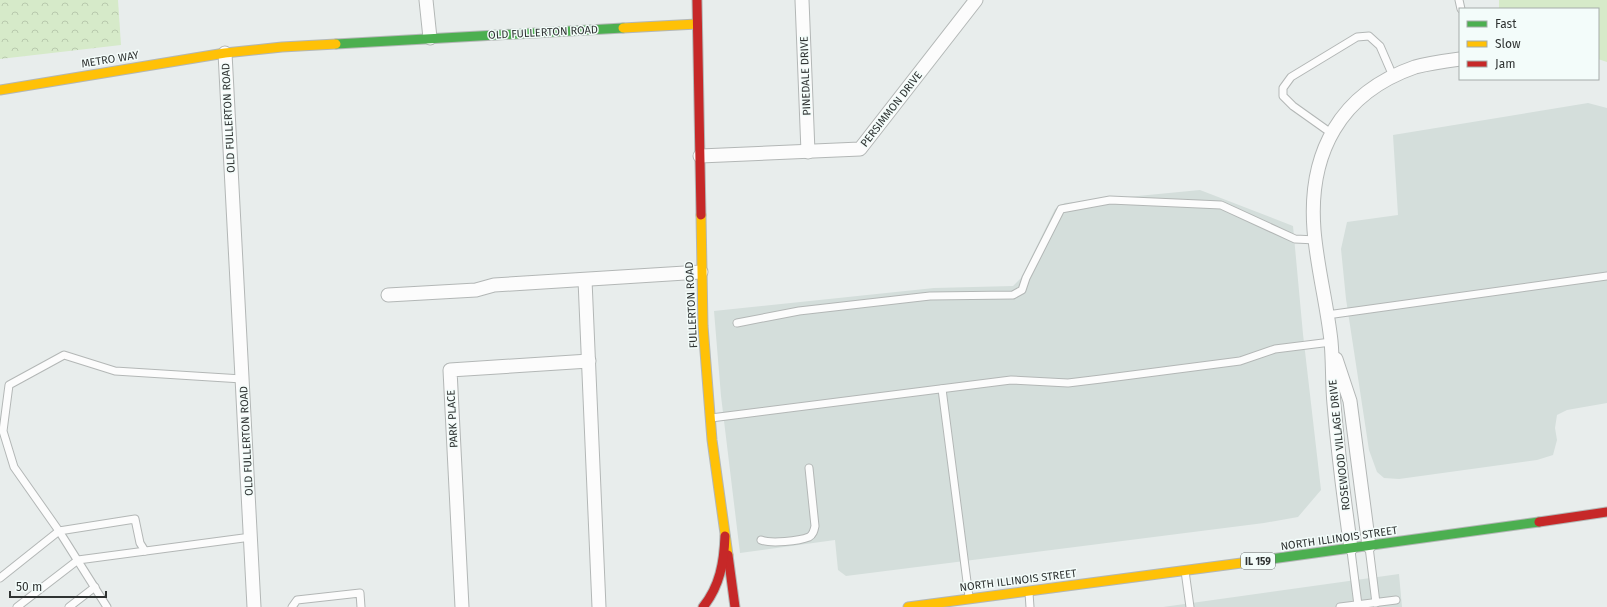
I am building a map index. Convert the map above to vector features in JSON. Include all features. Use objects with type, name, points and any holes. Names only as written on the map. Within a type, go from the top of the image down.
[{"type":"street","points":[[426,0],[430,38]]},
{"type":"street","name":"FULLERTON ROAD","points":[[697,0],[703,326],[711,418],[735,607]]},
{"type":"street","name":"PINEDALE DRIVE","points":[[802,0],[808,152]]},
{"type":"street","name":"PERSIMMON DRIVE","points":[[700,156],[860,149],[976,0]]},
{"type":"street","name":"OLD FULLERTON ROAD","points":[[254,607],[225,53],[282,47],[697,24]]},
{"type":"street","name":"METRO WAY","points":[[0,90],[225,53]]},
{"type":"street","name":"ROSEWOOD VILLAGE DRIVE","points":[[1351,548],[1333,403],[1331,342],[1316,240],[1314,202],[1317,174],[1331,133],[1344,115],[1358,100],[1379,84],[1416,67],[1459,59]]},
{"type":"street","points":[[388,295],[476,290],[494,285],[701,272]]},
{"type":"street","points":[[585,280],[599,607]]},
{"type":"street","name":"ROSEWOOD VILLAGE DRIVE","points":[[1331,342],[1350,401],[1369,546]]},
{"type":"street","name":"PARK PLACE","points":[[462,607],[450,370],[589,361]]},
{"type":"street","name":"NORTH ILLINOIS STREET","points":[[908,607],[970,603],[1029,591],[1369,546],[1607,512]]},
{"type":"street","points":[[703,607],[710,599],[720,578],[724,560],[725,536]]},
{"type":"lane","points":[[1331,133],[1293,106],[1283,96],[1283,88],[1291,77],[1358,37],[1369,36],[1380,46],[1394,76]]},
{"type":"lane","points":[[737,323],[799,311],[930,296],[1013,295],[1022,290],[1026,278],[1061,208],[1110,200],[1222,205],[1295,239],[1316,240]]},
{"type":"lane","points":[[1327,315],[1607,276]]},
{"type":"lane","points":[[711,418],[1011,380],[1068,383],[1240,361],[1275,349],[1331,342]]},
{"type":"lane","points":[[108,607],[59,531],[14,467],[2,431],[9,385],[64,355],[115,371],[242,379]]},
{"type":"lane","points":[[942,389],[970,603]]},
{"type":"lane","points":[[762,540],[766,542],[798,540],[809,537],[813,533],[815,526],[809,468]]},
{"type":"lane","points":[[0,578],[59,531],[135,519],[140,543],[145,551]]},
{"type":"lane","points":[[17,607],[78,560],[251,537]]},
{"type":"lane","points":[[1369,546],[1376,603]]},
{"type":"lane","points":[[1351,548],[1358,605]]},
{"type":"lane","points":[[1185,571],[1190,607]]},
{"type":"lane","points":[[69,607],[95,587]]},
{"type":"lane","points":[[1029,591],[1030,607]]},
{"type":"lane","points":[[292,607],[297,600],[360,593],[361,607]]},
{"type":"lane","points":[[1340,607],[1396,600]]},
{"type":"shaded area","points":[[1588,103],[1607,108],[1607,403],[1567,410],[1557,415],[1555,428],[1557,440],[1553,455],[1537,460],[1399,479],[1384,478],[1377,472],[1369,450],[1346,299],[1341,249],[1347,222],[1398,215],[1393,135]]},
{"type":"shaded area","points":[[1200,190],[1293,226],[1303,334],[1321,490],[1298,517],[1264,523],[846,576],[838,570],[835,540],[740,553],[721,396],[714,311],[934,288],[1013,286],[1021,278],[1055,209],[1065,203]]},
{"type":"shaded area","points":[[1399,574],[1402,607],[1163,607]]},
{"type":"green space","points":[[0,0],[118,0],[121,45],[0,59]]},
{"type":"green space","points":[[1499,0],[1607,0],[1607,62],[1599,59],[1599,8],[1499,8]]},
{"type":"traffic: fast","points":[[336,44],[623,28]]},
{"type":"traffic: fast","points":[[1249,562],[1539,522]]},
{"type":"traffic: slow","points":[[623,28],[697,24]]},
{"type":"traffic: slow","points":[[0,90],[225,53],[282,47],[336,44]]},
{"type":"traffic: slow","points":[[701,215],[703,326],[712,440],[728,555]]},
{"type":"traffic: slow","points":[[908,607],[1249,562]]},
{"type":"traffic: jam","points":[[697,0],[701,215]]},
{"type":"traffic: jam","points":[[1539,522],[1607,512]]},
{"type":"traffic: jam","points":[[703,607],[709,599],[720,573],[724,555],[725,536]]},
{"type":"traffic: jam","points":[[728,555],[735,607]]}]
